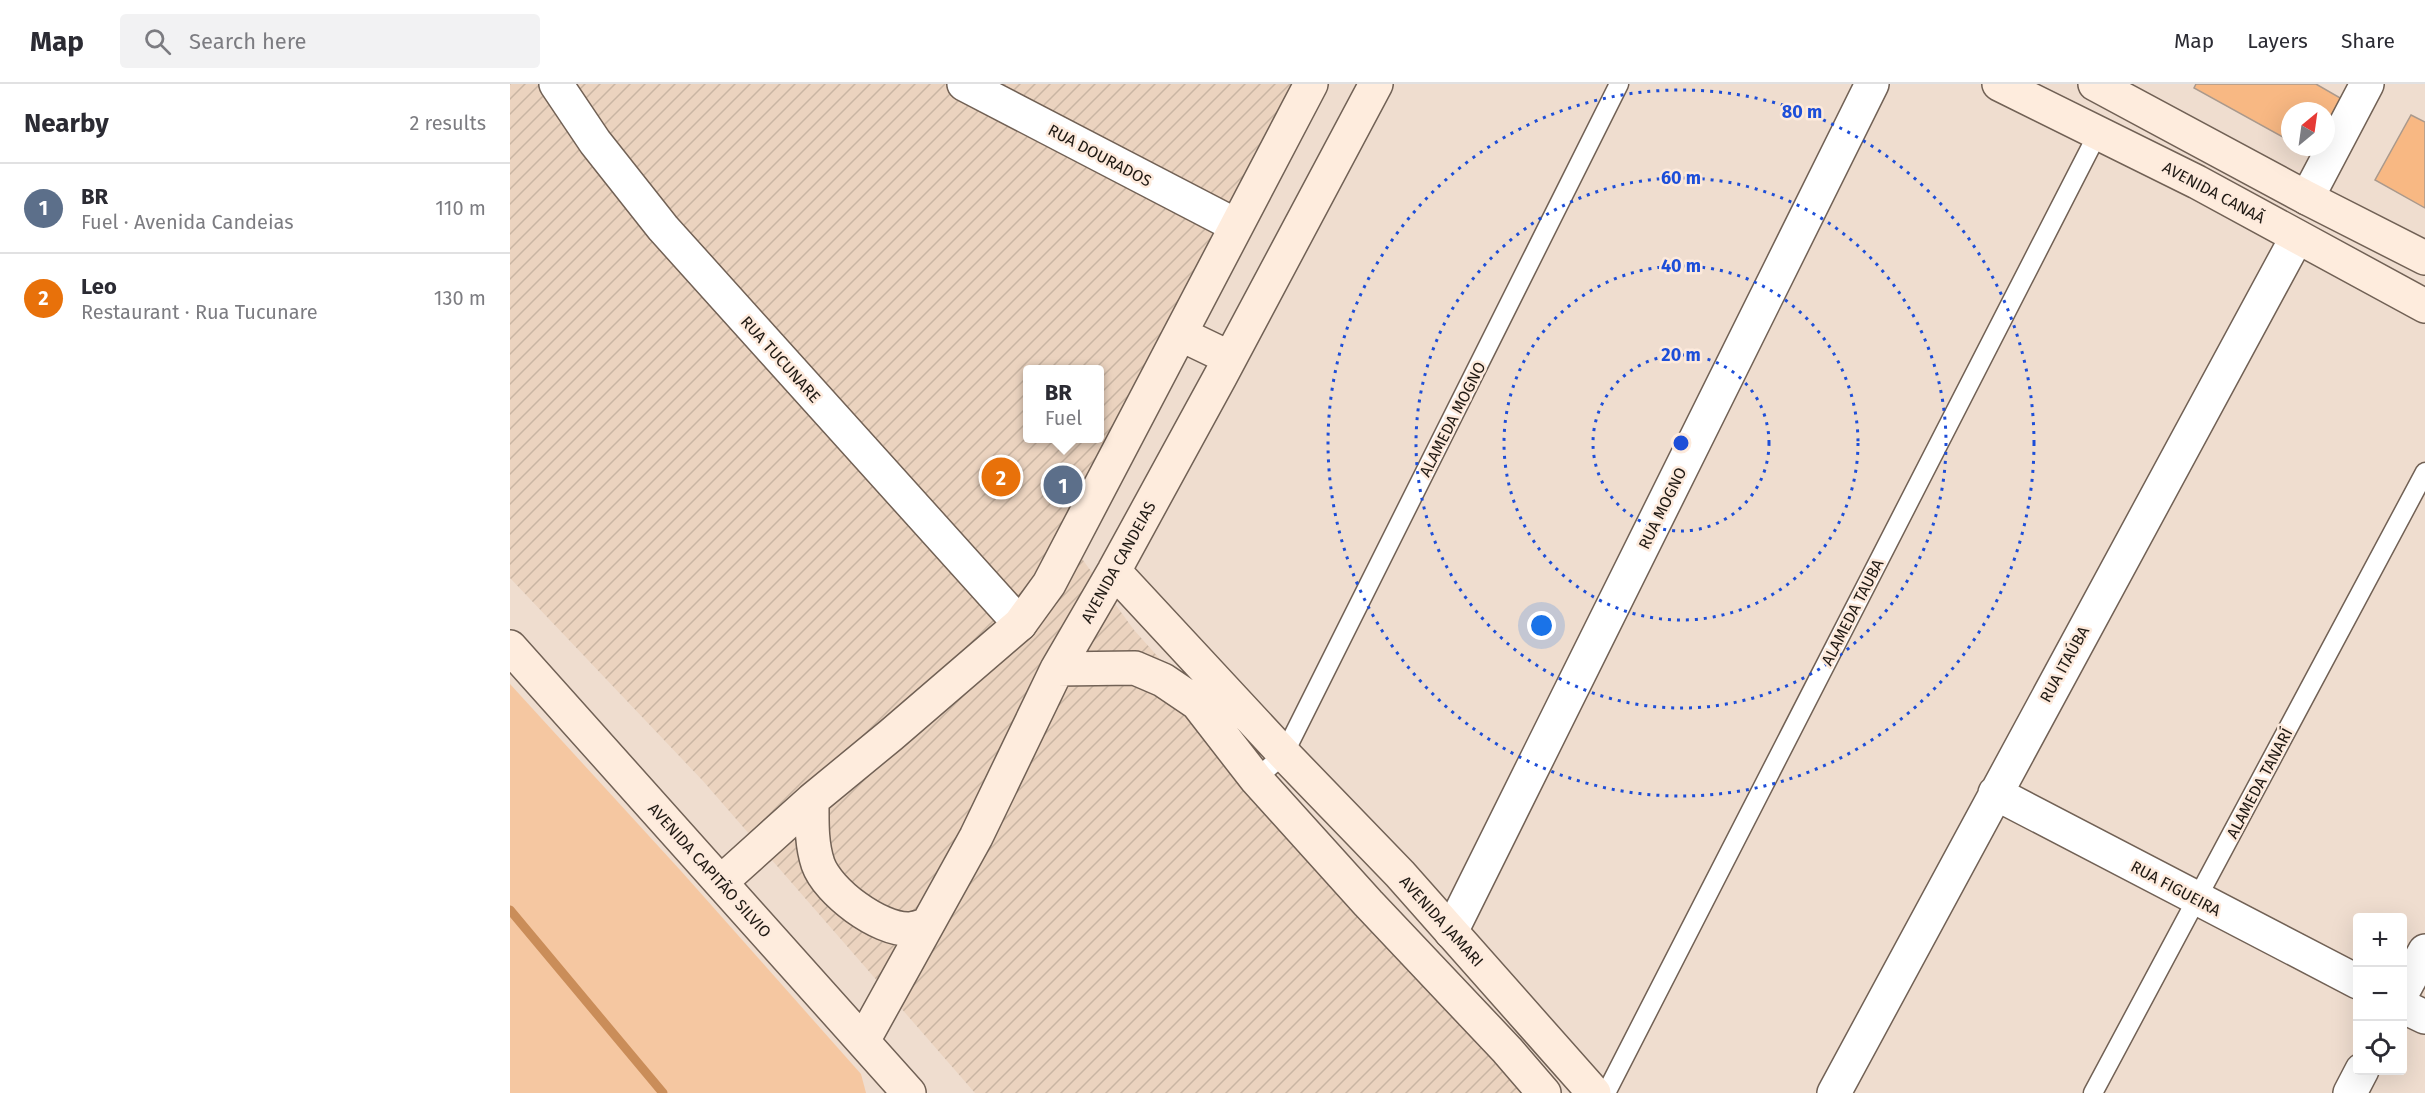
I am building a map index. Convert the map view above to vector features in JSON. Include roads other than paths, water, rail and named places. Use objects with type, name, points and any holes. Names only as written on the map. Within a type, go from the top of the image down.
[{"type":"main road","points":[[721,882],[812,800],[1020,624],[1049,584],[1235,225],[1311,84]]},
{"type":"main road","name":"AVENIDA CANDEIAS","points":[[863,1041],[976,837],[1057,669],[1114,571],[1376,84]]},
{"type":"main road","name":"AVENIDA CANAÃ","points":[[1999,84],[2099,131],[2197,182],[2425,306]]},
{"type":"main road","points":[[2109,87],[2307,198],[2425,258]]},
{"type":"main road","points":[[2197,182],[2217,148]]},
{"type":"main road","points":[[1180,334],[1230,358]]},
{"type":"main road","name":"AVENIDA JAMARI","points":[[1114,571],[1284,754],[1400,874],[1594,1093]]},
{"type":"main road","name":"AVENIDA CAPITÃO SILVIO","points":[[510,647],[863,1041],[897,1086]]},
{"type":"main road","points":[[1057,669],[1135,668],[1163,680],[1197,704],[1256,779],[1544,1093]]},
{"type":"main road","points":[[812,800],[812,837],[819,867],[829,881],[856,909],[872,918],[908,929],[927,925]]},
{"type":"main road","points":[[1368,903],[1400,874]]},
{"type":"street","name":"RUA TUCUNARE","points":[[556,84],[595,142],[663,228],[1020,624]]},
{"type":"street","name":"RUA DOURADOS","points":[[964,84],[1235,225]]},
{"type":"street","name":"RUA MOGNO","points":[[1451,932],[1872,84]]},
{"type":"street","points":[[2307,198],[2367,84]]},
{"type":"street","name":"RUA ITAÚBA","points":[[1834,1093],[2297,237]]},
{"type":"street","name":"RUA FIGUEIRA","points":[[1995,793],[2353,979]]},
{"type":"street","points":[[2407,985],[2425,951]]},
{"type":"street","points":[[2407,1008],[2425,1017]]},
{"type":"street","points":[[2350,1093],[2360,1075]]},
{"type":"lane","name":"ALAMEDA MOGNO","points":[[1284,754],[1619,84]]},
{"type":"lane","name":"ALAMEDA TAUBA","points":[[1606,1093],[2099,131]]},
{"type":"lane","name":"ALAMEDA TANARÍ","points":[[2092,1093],[2425,472]]},
{"type":"lane","points":[[1256,779],[1284,754]]},
{"type":"waterway","points":[[510,910],[663,1093]]},
{"type":"place","name":"Leo","points":[[1001,477]]},
{"type":"place","name":"BR","points":[[1063,485]]}]
